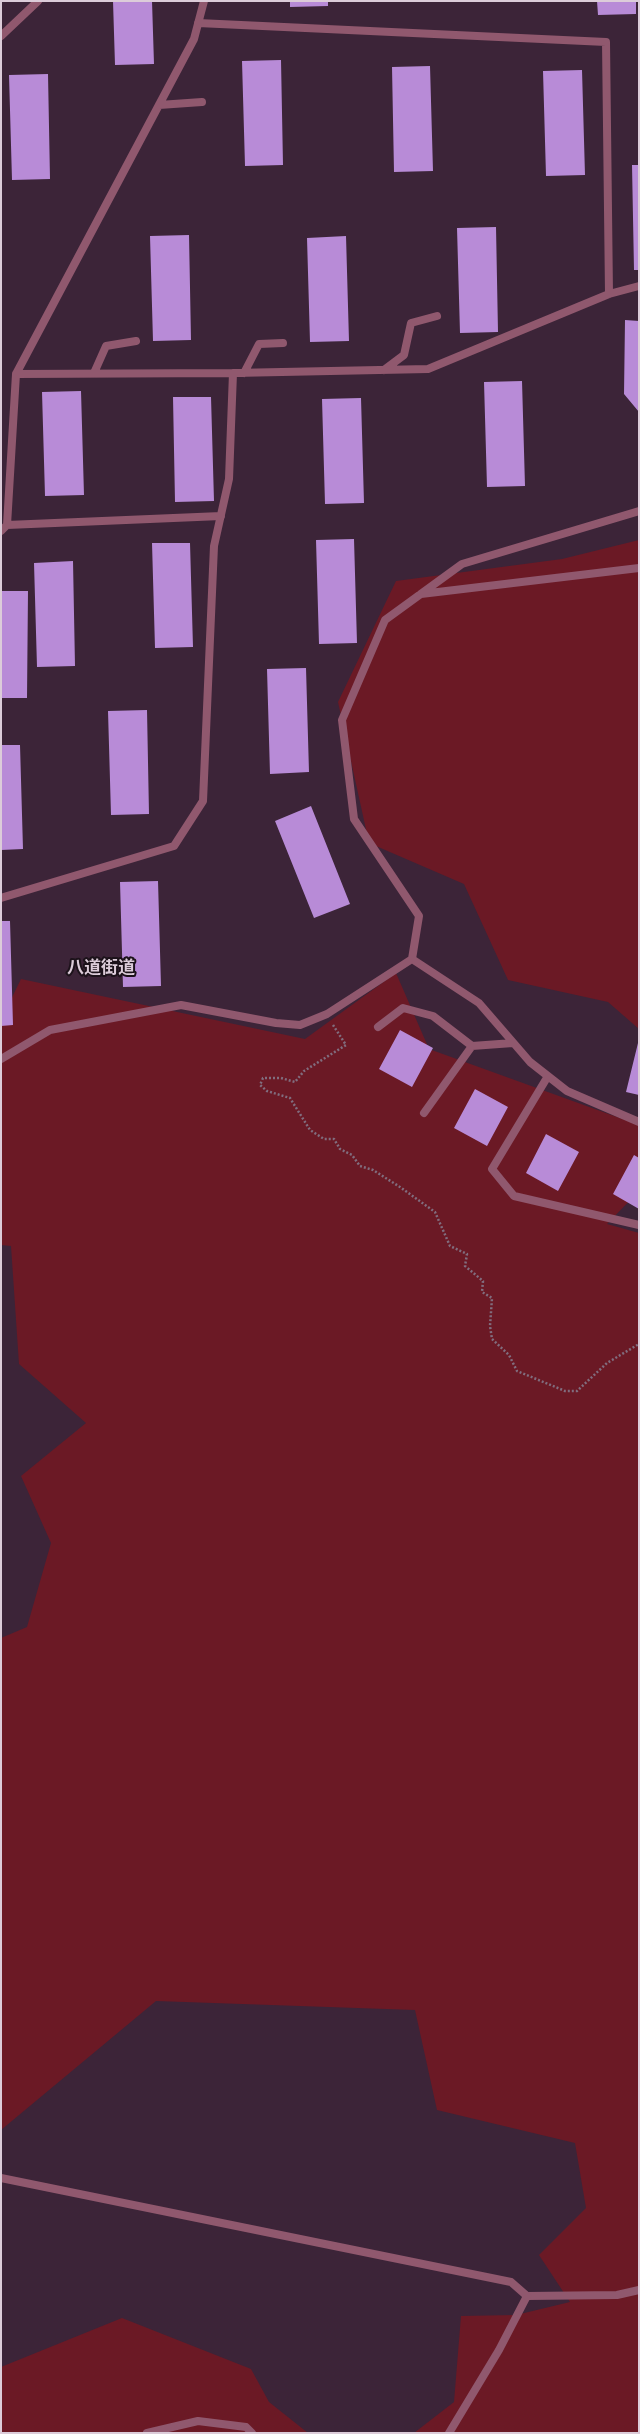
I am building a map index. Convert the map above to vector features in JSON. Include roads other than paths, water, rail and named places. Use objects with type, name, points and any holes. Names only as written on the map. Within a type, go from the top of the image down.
[{"type":"street","points":[[1,36],[38,1]]},
{"type":"street","points":[[204,1],[194,39],[16,374],[4,528],[221,516]]},
{"type":"street","points":[[198,23],[606,42],[609,294]]},
{"type":"street","points":[[158,105],[202,102]]},
{"type":"street","points":[[16,374],[244,373],[428,369],[609,294],[639,286]]},
{"type":"street","points":[[384,370],[404,355],[411,323],[437,316]]},
{"type":"street","points":[[94,373],[106,346],[136,341]]},
{"type":"street","points":[[244,373],[259,344],[283,342]]},
{"type":"street","points":[[1,898],[174,846],[203,801],[214,546],[229,479],[233,373]]},
{"type":"street","points":[[1,1059],[50,1030],[181,1005],[276,1023],[300,1025],[327,1014],[412,959],[419,916],[354,819],[342,720],[385,620],[462,564],[639,512]]},
{"type":"street","points":[[420,594],[639,568]]},
{"type":"street","points":[[412,959],[479,1003],[530,1062],[567,1092],[639,1122]]},
{"type":"street","points":[[378,1027],[403,1008],[433,1016],[472,1046],[513,1043]]},
{"type":"street","points":[[424,1113],[472,1046]]},
{"type":"street","points":[[548,1076],[492,1169],[514,1196],[639,1225]]},
{"type":"street","points":[[1,2178],[511,2282],[527,2296],[617,2295],[639,2290]]},
{"type":"street","points":[[449,2433],[499,2350],[527,2296]]},
{"type":"street","points":[[147,2433],[198,2421],[246,2427],[252,2433]]},
{"type":"district","name":"八道街道","points":[[101,968]]}]
